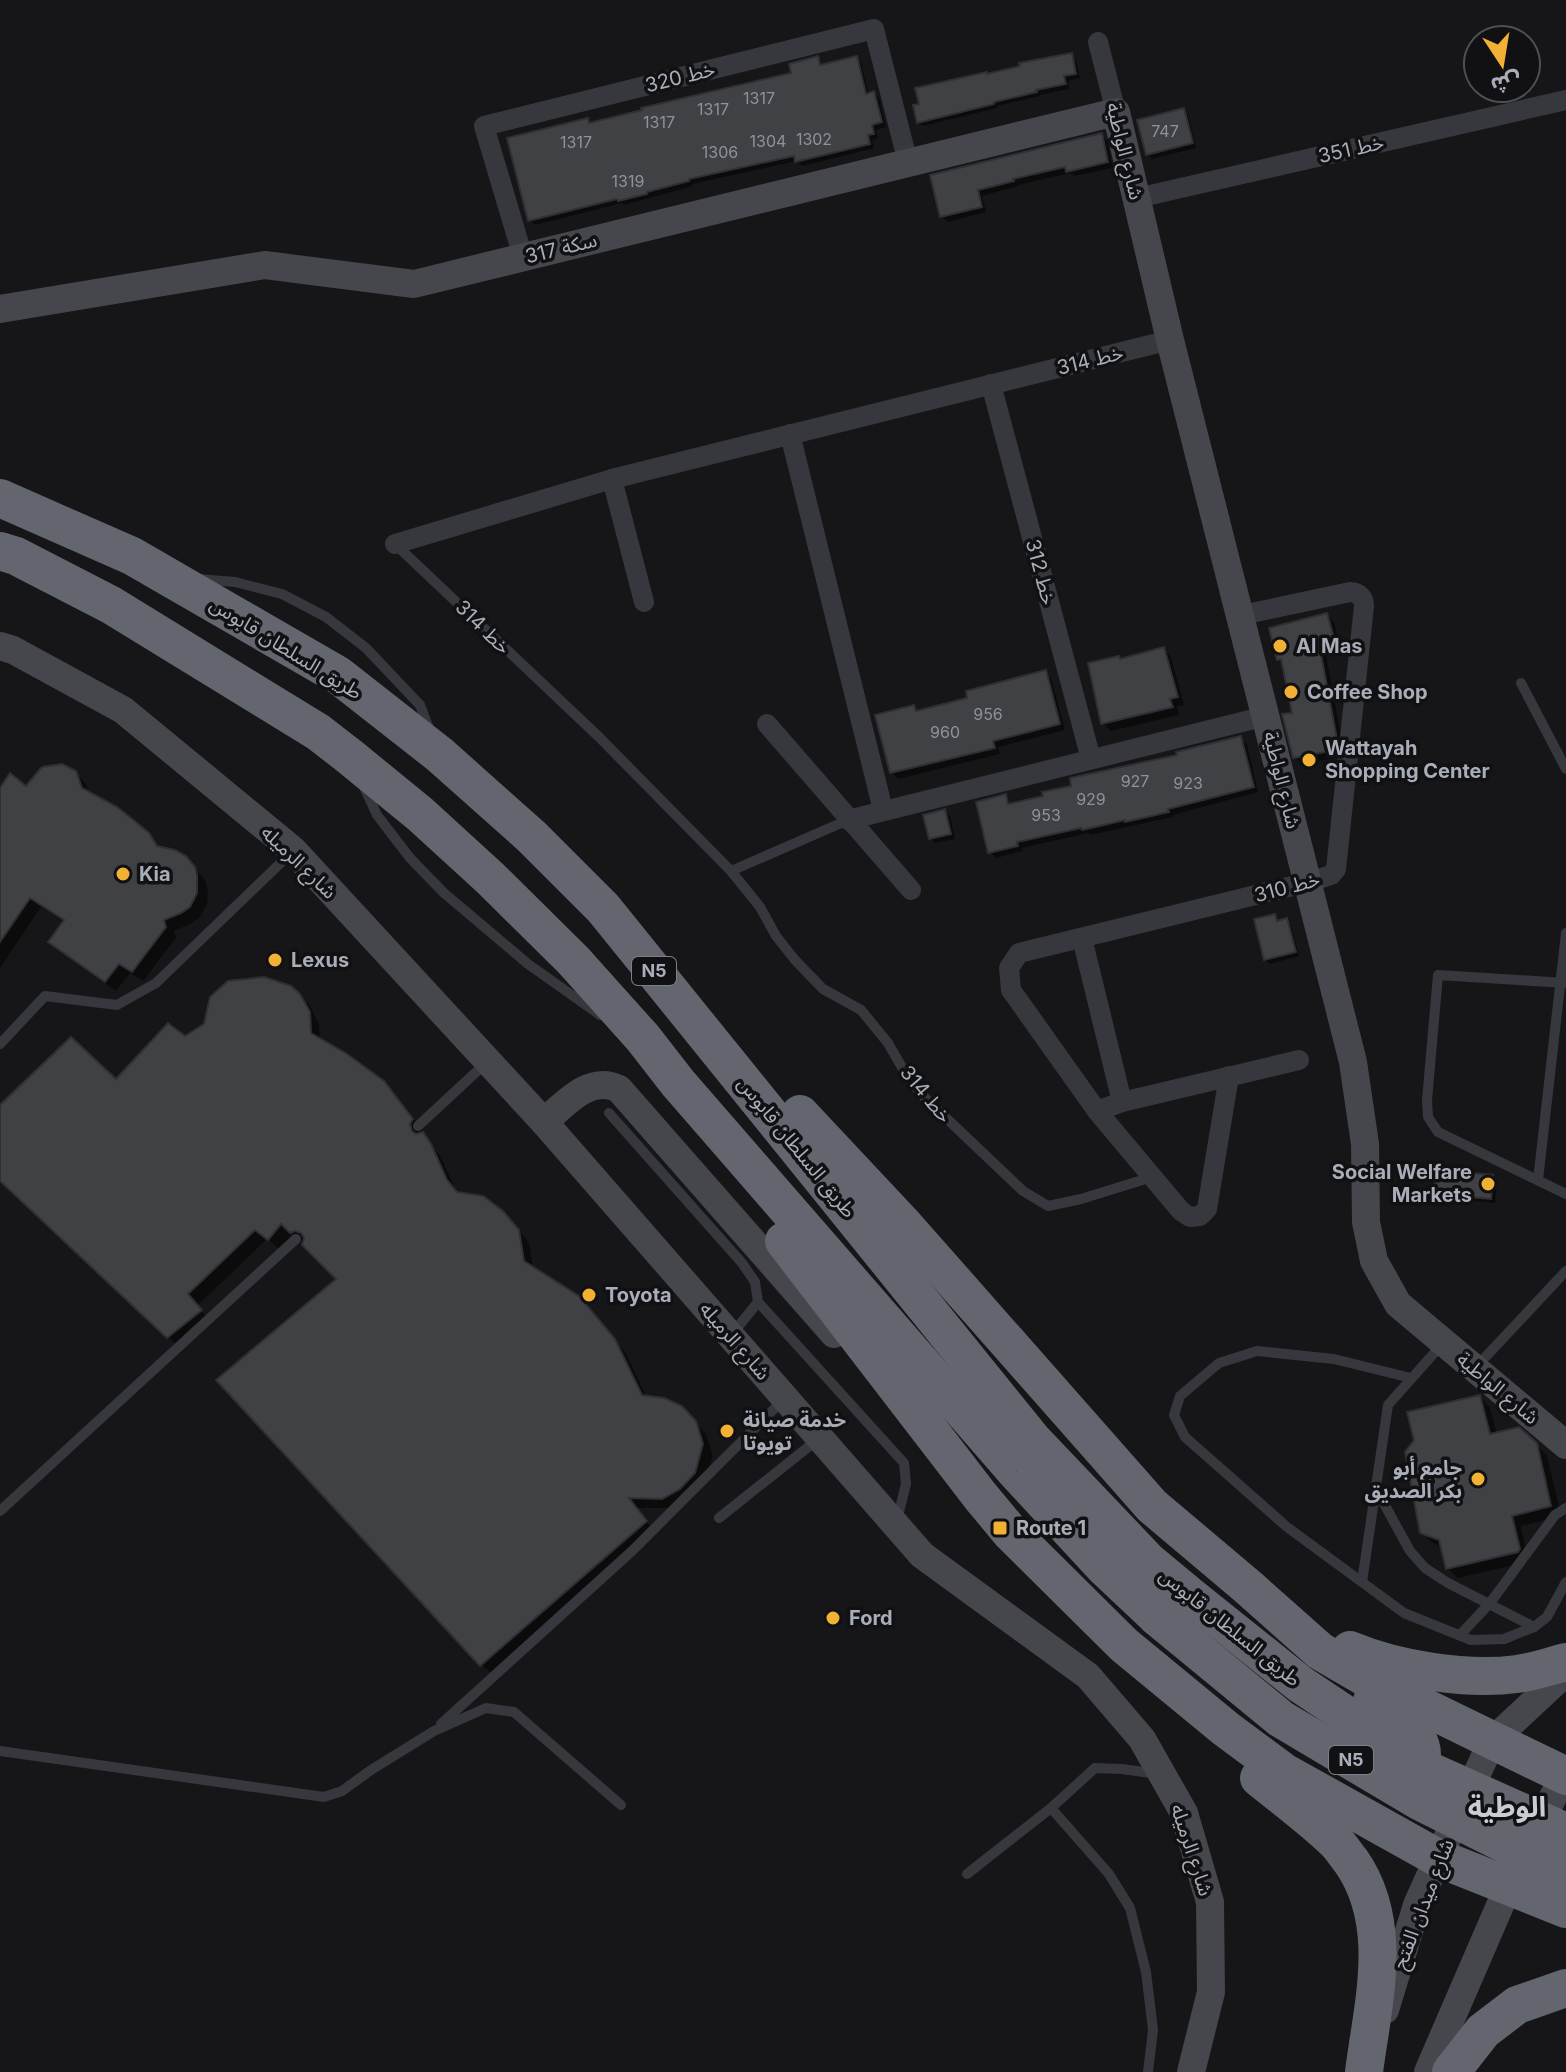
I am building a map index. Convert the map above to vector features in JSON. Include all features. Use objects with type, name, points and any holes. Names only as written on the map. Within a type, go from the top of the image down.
[{"type":"highway","name":"طريق السلطان قابوس","points":[[0,498],[132,556],[338,675],[440,755],[532,837],[603,908],[1032,1439],[1149,1562],[1300,1684],[1430,1771],[1566,1832]]},
{"type":"highway","name":"طريق السلطان قابوس","points":[[0,551],[16,556],[111,605],[318,732],[420,814],[573,960],[1016,1472],[1105,1568],[1157,1617],[1281,1719],[1419,1801],[1531,1857],[1566,1871]]},
{"type":"highway","points":[[724,1056],[780,1093],[905,1226],[1152,1506],[1320,1651],[1375,1683],[1566,1774]]},
{"type":"highway","points":[[678,1083],[707,1139],[1011,1533],[1124,1645],[1189,1720],[1338,1843],[1357,1870],[1370,1899],[1379,1959],[1365,2072]]},
{"type":"highway","points":[[1279,1615],[1375,1660],[1434,1672],[1517,1674],[1566,1662]]},
{"type":"highway","points":[[1124,1645],[1284,1772],[1438,1858],[1566,1909]]},
{"type":"highway","points":[[1226,1729],[1263,1729],[1366,1797],[1385,1799],[1402,1789],[1422,1758],[1420,1743],[1411,1727],[1333,1675],[1320,1651]]},
{"type":"highway","points":[[1451,2072],[1483,2031],[1517,2005],[1566,1988]]},
{"type":"street","name":"خط 320","points":[[523,257],[484,126],[859,32],[874,29],[908,163]]},
{"type":"street","name":"شارع الواطية","points":[[1098,42],[1170,340],[1353,1062],[1365,1144],[1366,1222],[1374,1261],[1398,1304],[1440,1344],[1475,1368],[1566,1445]]},
{"type":"street","name":"خط 351","points":[[1137,198],[1566,100]]},
{"type":"street","name":"سكة 317","points":[[0,309],[265,265],[414,284],[1116,112]]},
{"type":"street","name":"خط 314","points":[[395,544],[612,479],[1170,340]]},
{"type":"street","name":"خط 312","points":[[991,384],[1091,759]]},
{"type":"street","points":[[790,434],[883,810]]},
{"type":"street","points":[[612,479],[644,602]]},
{"type":"street","name":"خط 310","points":[[1097,1111],[1011,990],[1009,968],[1019,953],[1309,882],[1331,875],[1337,865],[1364,603],[1357,593],[1350,592],[1242,615]]},
{"type":"street","name":"شارع الرميله","points":[[0,646],[13,650],[123,710],[293,850],[544,1122],[922,1555],[1088,1676],[1142,1739],[1184,1813],[1210,1902],[1211,1992],[1191,2072]]},
{"type":"street","points":[[848,820],[1266,716]]},
{"type":"street","points":[[767,724],[911,890]]},
{"type":"street","points":[[1082,938],[1122,1102]]},
{"type":"street","points":[[1229,1076],[1208,1204],[1204,1213],[1190,1217],[1181,1211],[1097,1111],[1122,1102],[1229,1076],[1299,1060]]},
{"type":"street","points":[[544,1122],[587,1087],[602,1084],[619,1089],[958,1479],[981,1497]]},
{"type":"street","points":[[1492,1741],[1566,1672]]},
{"type":"street","name":"شارع ميدان الفتح","points":[[1365,2072],[1417,1905],[1492,1741]]},
{"type":"street","points":[[1428,2072],[1508,1887],[1566,1774]]},
{"type":"lane","name":"خط 314","points":[[395,544],[599,737],[731,871],[760,907],[776,936],[795,960],[823,989],[861,1010],[888,1043],[907,1076],[924,1097],[1023,1191],[1048,1206],[1152,1177]]},
{"type":"lane","points":[[1521,683],[1566,769]]},
{"type":"lane","points":[[731,871],[848,820]]},
{"type":"lane","points":[[0,1044],[45,996],[117,1005],[156,983],[293,850]]},
{"type":"lane","points":[[1538,1180],[1563,982],[1566,933]]},
{"type":"lane","points":[[1563,982],[1438,975],[1427,1100],[1428,1117],[1438,1132],[1566,1194]]},
{"type":"lane","points":[[418,1126],[487,1062]]},
{"type":"lane","points":[[609,1113],[742,1263],[755,1282],[758,1302],[904,1463],[906,1484],[895,1526]]},
{"type":"lane","points":[[0,1511],[296,1239]]},
{"type":"lane","points":[[1475,1368],[1566,1271]]},
{"type":"lane","points":[[731,1336],[758,1302]]},
{"type":"lane","points":[[1362,1582],[1388,1405],[1440,1344]]},
{"type":"lane","points":[[1411,1378],[1334,1359],[1257,1351],[1219,1363],[1180,1396],[1174,1415],[1185,1437],[1287,1527],[1404,1613],[1471,1640],[1504,1639],[1534,1627],[1547,1617],[1566,1582]]},
{"type":"lane","points":[[434,1731],[632,1551],[785,1398]]},
{"type":"lane","points":[[719,1518],[818,1439]]},
{"type":"lane","points":[[1376,1489],[1410,1551],[1425,1568],[1534,1627]]},
{"type":"lane","points":[[1460,1635],[1490,1603],[1555,1515],[1566,1508]]},
{"type":"lane","points":[[0,1751],[324,1797],[342,1791],[434,1731],[486,1708],[514,1712],[621,1805]]},
{"type":"lane","points":[[967,1874],[1051,1808],[1095,1768],[1162,1775]]},
{"type":"lane","points":[[1051,1808],[1109,1874],[1130,1908],[1146,1972],[1153,2030],[1148,2072]]},
{"type":"building","points":[[1072,53],[1076,74],[1064,76],[1066,84],[917,123],[913,105],[919,104],[915,88]]},
{"type":"building","points":[[818,56],[820,65],[857,56],[866,94],[874,91],[882,122],[872,125],[874,134],[868,135],[870,144],[795,162],[794,156],[689,179],[647,194],[528,221],[507,138],[588,118],[589,123],[791,73],[789,64]]},
{"type":"building","points":[[1184,108],[1193,143],[1146,155],[1137,120]]},
{"type":"building","points":[[1102,133],[1108,162],[1066,172],[1065,167],[978,190],[982,207],[940,217],[930,175]]},
{"type":"building","points":[[1327,613],[1336,645],[1320,649],[1337,739],[1336,750],[1293,758],[1282,714],[1292,713],[1281,659],[1277,660],[1269,628]]},
{"type":"building","points":[[1164,647],[1178,697],[1170,699],[1173,707],[1101,724],[1088,663],[1119,656],[1120,659]]},
{"type":"building","points":[[1046,670],[1060,724],[993,741],[995,748],[890,773],[875,715],[914,705],[916,711],[967,698],[966,691]]},
{"type":"building","points":[[1241,736],[1254,787],[1168,809],[1169,812],[1017,842],[1018,846],[988,853],[976,802],[1006,794],[1008,804],[1043,796],[1042,792],[1071,786],[1070,778],[1177,755],[1176,752]]},
{"type":"building","name":"Kia","points":[[62,764],[76,771],[82,788],[117,807],[149,833],[157,846],[186,856],[197,875],[197,893],[190,907],[164,920],[166,927],[132,972],[119,964],[105,982],[48,942],[64,920],[30,898],[0,942],[0,788],[10,773],[26,786],[42,767]]},
{"type":"building","points":[[945,809],[951,834],[929,839],[923,815]]},
{"type":"building","points":[[1275,914],[1277,921],[1287,918],[1296,952],[1264,960],[1254,919]]},
{"type":"building","points":[[264,977],[291,986],[300,994],[310,1012],[311,1033],[384,1081],[413,1119],[410,1124],[412,1131],[416,1134],[423,1132],[431,1144],[447,1180],[457,1192],[483,1196],[503,1211],[519,1230],[524,1261],[579,1296],[615,1339],[642,1395],[664,1398],[682,1406],[696,1421],[703,1444],[695,1473],[680,1489],[662,1499],[629,1498],[647,1521],[480,1666],[216,1380],[336,1279],[302,1245],[304,1238],[301,1233],[290,1233],[281,1224],[268,1240],[255,1230],[188,1294],[202,1310],[167,1338],[0,1181],[0,1105],[71,1037],[116,1079],[168,1023],[185,1036],[204,1024],[210,997],[228,981]]},
{"type":"building","points":[[1436,1170],[1493,1175],[1491,1199],[1433,1194]]},
{"type":"building","name":"جامع أبو بكر الصديق","points":[[1480,1395],[1490,1434],[1519,1427],[1537,1443],[1551,1506],[1512,1516],[1520,1549],[1518,1552],[1446,1569],[1439,1540],[1420,1533],[1405,1452],[1414,1440],[1407,1412]]},
{"type":"place","name":"Al Mas","points":[[1280,646]]},
{"type":"place","name":"Coffee Shop","points":[[1291,692]]},
{"type":"place","name":"Wattayah Shopping Center","points":[[1309,760]]},
{"type":"place","name":"Kia","points":[[123,874]]},
{"type":"place","name":"Lexus","points":[[275,960]]},
{"type":"place","name":"Social Welfare Markets","points":[[1488,1184]]},
{"type":"place","name":"Toyota","points":[[589,1295]]},
{"type":"place","name":"خدمة صيانة تويوتا","points":[[727,1431]]},
{"type":"place","name":"جامع أبو بكر الصديق","points":[[1478,1479]]},
{"type":"place","name":"Route 1","points":[[1000,1528]]},
{"type":"place","name":"Ford","points":[[833,1618]]},
{"type":"district","name":"الوطية","points":[[1507,1807]]}]
